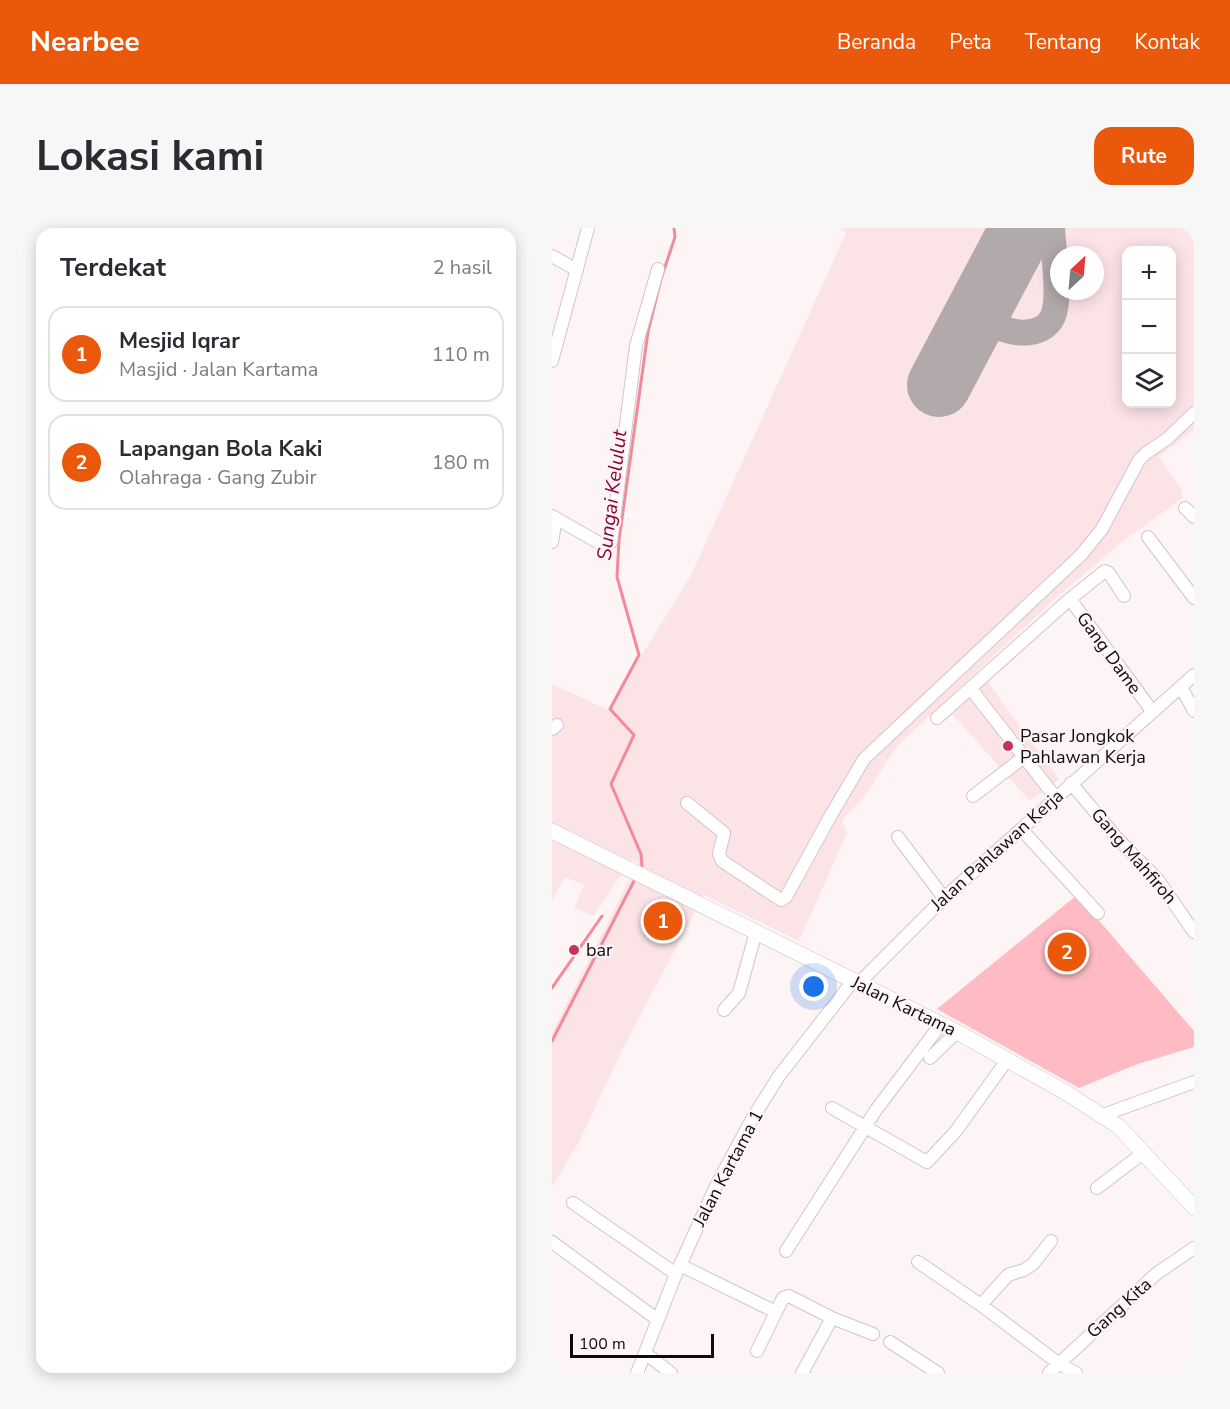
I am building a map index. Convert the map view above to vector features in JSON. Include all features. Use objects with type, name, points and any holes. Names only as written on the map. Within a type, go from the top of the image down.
[{"type":"main road","name":"Jalan Kartama","points":[[552,831],[957,1032],[1065,1092],[1118,1126],[1193,1204]]},
{"type":"street","points":[[552,361],[588,228]]},
{"type":"street","points":[[552,256],[577,270]]},
{"type":"street","points":[[552,542],[554,517],[603,545],[611,542],[636,346],[658,269]]},
{"type":"street","points":[[687,803],[724,833],[724,841],[719,854],[722,861],[772,896],[781,900],[786,897],[864,759],[1081,555],[1102,529],[1139,460],[1167,439],[1194,413]]},
{"type":"street","points":[[1185,508],[1194,518]]},
{"type":"street","points":[[1148,537],[1194,598]]},
{"type":"street","name":"Gang Dame","points":[[1124,596],[1109,573],[1105,571],[1070,599],[1152,711]]},
{"type":"street","points":[[937,718],[1070,599]]},
{"type":"street","name":"Jalan Pahlawan Kerja","points":[[856,982],[944,898],[1194,675]]},
{"type":"street","points":[[1181,687],[1194,711]]},
{"type":"street","points":[[971,689],[1056,798]]},
{"type":"street","points":[[973,796],[1024,757]]},
{"type":"street","name":"Gang Mahfiroh","points":[[1071,783],[1116,837],[1158,880],[1194,932]]},
{"type":"street","points":[[1020,829],[1098,913]]},
{"type":"street","points":[[898,837],[944,898]]},
{"type":"street","points":[[724,1010],[739,993],[756,932]]},
{"type":"street","name":"Jalan Kartama 1","points":[[637,1373],[678,1269],[717,1184],[752,1119],[779,1076],[856,982]]},
{"type":"street","points":[[786,1251],[865,1126],[911,1061],[941,1024]]},
{"type":"street","points":[[930,1058],[957,1032]]},
{"type":"street","points":[[832,1108],[924,1161],[930,1161],[976,1106],[1007,1060]]},
{"type":"street","points":[[1103,1116],[1194,1082]]},
{"type":"street","points":[[1097,1188],[1143,1153]]},
{"type":"street","points":[[573,1203],[678,1269],[776,1312]]},
{"type":"street","points":[[981,1305],[1008,1275],[1034,1264],[1051,1240]]},
{"type":"street","points":[[552,1242],[658,1320]]},
{"type":"street","name":"Gang Kita","points":[[1048,1373],[1156,1274],[1194,1248]]},
{"type":"street","points":[[918,1262],[981,1305],[1058,1363],[1076,1373]]},
{"type":"street","points":[[757,1351],[783,1298],[789,1296],[873,1334]]},
{"type":"street","points":[[802,1373],[832,1317]]},
{"type":"street","points":[[890,1342],[938,1373]]},
{"type":"street","points":[[645,1353],[671,1373]]},
{"type":"shaded area","points":[[840,228],[1194,228],[1194,430],[1159,457],[1182,490],[1180,491],[1184,497],[1122,542],[1057,597],[897,746],[865,796],[842,820],[847,833],[799,941],[704,895],[623,1048],[579,1142],[552,1187],[552,1033],[638,862],[632,859],[593,916],[574,908],[584,885],[565,877],[552,900],[552,684],[608,710],[691,575],[846,233]]},
{"type":"shaded area","name":"Pasar Jongkok Pahlawan Kerja","points":[[986,680],[1059,779],[1030,801],[952,714]]},
{"type":"shaded area","points":[[1077,895],[1194,1031],[1194,1047],[1135,1065],[1079,1088],[937,1009]]},
{"type":"waterway","name":"Sungai Kelulut","points":[[640,870],[642,867],[641,854],[611,784],[634,735],[610,709],[639,655],[617,577],[619,540],[648,332],[661,279],[675,237],[674,228]]},
{"type":"waterway","name":"Sungai Kelulut","points":[[552,1041],[635,879]]},
{"type":"waterway","points":[[552,988],[602,916]]},
{"type":"taxiway","points":[[1007,255],[975,283],[973,292],[978,305],[988,320],[1004,329],[1023,333],[1041,329],[1048,324],[1055,307],[1056,285],[1052,228]]},
{"type":"runway","points":[[939,385],[1022,228]]},
{"type":"place","name":"Pasar Jongkok Pahlawan Kerja","points":[[1008,746]]},
{"type":"place","name":"Mesjid Iqrar","points":[[663,921]]},
{"type":"place","name":"bar","points":[[574,950]]},
{"type":"place","name":"Lapangan Bola Kaki","points":[[1067,952]]}]
